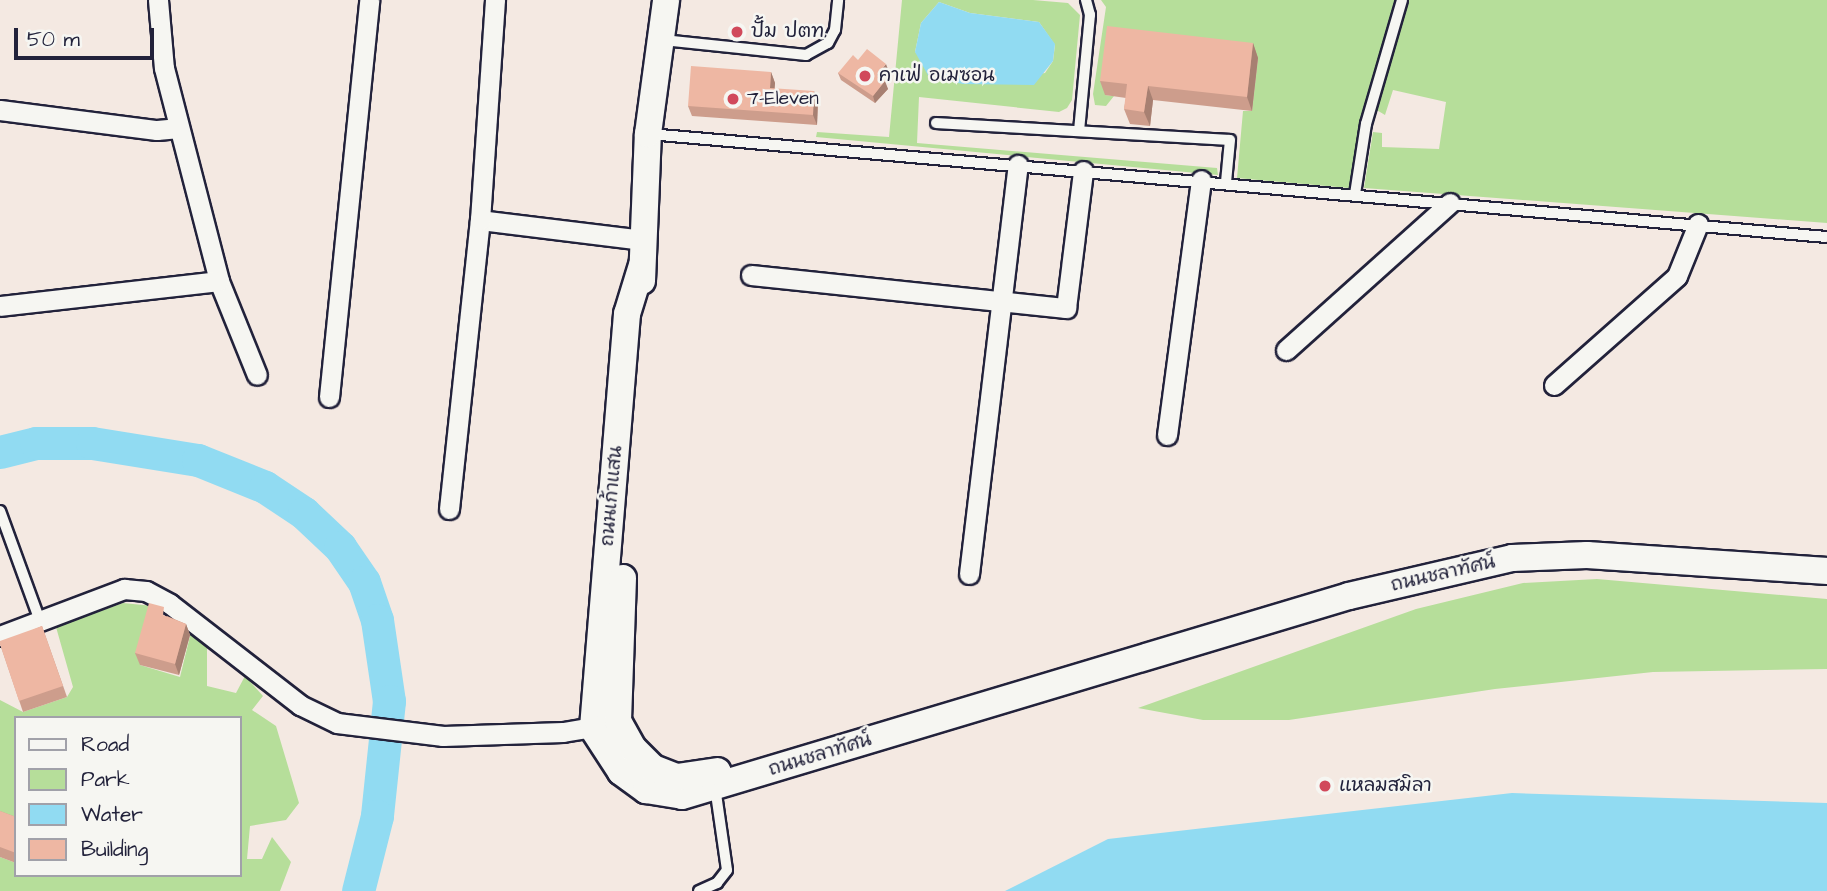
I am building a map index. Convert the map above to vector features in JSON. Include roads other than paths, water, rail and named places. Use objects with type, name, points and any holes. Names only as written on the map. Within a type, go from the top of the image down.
[{"type":"main road","name":"ถนนเก้าแสน","points":[[618,721],[616,684],[648,134],[663,40],[666,0]]},
{"type":"main road","name":"ถนนเก้าแสน","points":[[593,729],[627,314],[643,253]]},
{"type":"main road","name":"ถนนชลาทัศน์","points":[[593,729],[621,772],[646,790],[682,796],[1349,596],[1512,558],[1610,556],[1827,571]]},
{"type":"main road","name":"ถนนชลาทัศน์","points":[[618,721],[633,748],[653,768],[677,777],[702,775],[1072,679]]},
{"type":"street","points":[[158,0],[164,68],[219,281],[257,374]]},
{"type":"street","points":[[329,397],[369,0]]},
{"type":"street","points":[[449,509],[480,220],[495,0]]},
{"type":"street","points":[[0,110],[157,130],[179,128]]},
{"type":"street","points":[[969,574],[1018,165]]},
{"type":"street","points":[[751,275],[1066,308],[1083,171]]},
{"type":"street","points":[[1167,435],[1201,180]]},
{"type":"street","points":[[1286,350],[1450,203]]},
{"type":"street","points":[[480,220],[643,253]]},
{"type":"street","points":[[1554,385],[1677,276],[1698,225]]},
{"type":"street","points":[[0,306],[219,281]]},
{"type":"street","points":[[0,636],[124,589],[146,591],[170,604],[300,705],[337,723],[443,736],[593,729],[618,721]]},
{"type":"lane","points":[[663,40],[806,55],[828,43],[835,30],[838,0]]},
{"type":"lane","points":[[1079,131],[1090,15],[1086,0]]},
{"type":"lane","points":[[1355,194],[1366,124],[1402,0]]},
{"type":"lane","points":[[936,123],[1230,140],[1226,183]]},
{"type":"lane","points":[[648,134],[1201,180],[1827,237]]},
{"type":"lane","points":[[0,510],[40,621]]},
{"type":"lane","points":[[699,891],[717,883],[727,870],[715,787]]},
{"type":"water","points":[[939,2],[970,13],[1039,22],[1055,44],[1053,61],[1034,85],[963,84],[929,77],[915,52],[921,23]]},
{"type":"water","points":[[1512,793],[1827,803],[1827,891],[1005,891],[1108,839]]},
{"type":"waterway","points":[[0,452],[36,443],[92,443],[198,460],[265,487],[304,513],[340,547],[364,582],[377,620],[389,701],[377,816],[358,891]]},
{"type":"place","name":"ปั้ม ปตท.","points":[[737,32]]},
{"type":"place","name":"คาเฟ่ อเมซอน","points":[[865,76]]},
{"type":"place","name":"7-Eleven","points":[[733,99]]},
{"type":"place","name":"แหลมสมิลา","points":[[1325,786]]}]
